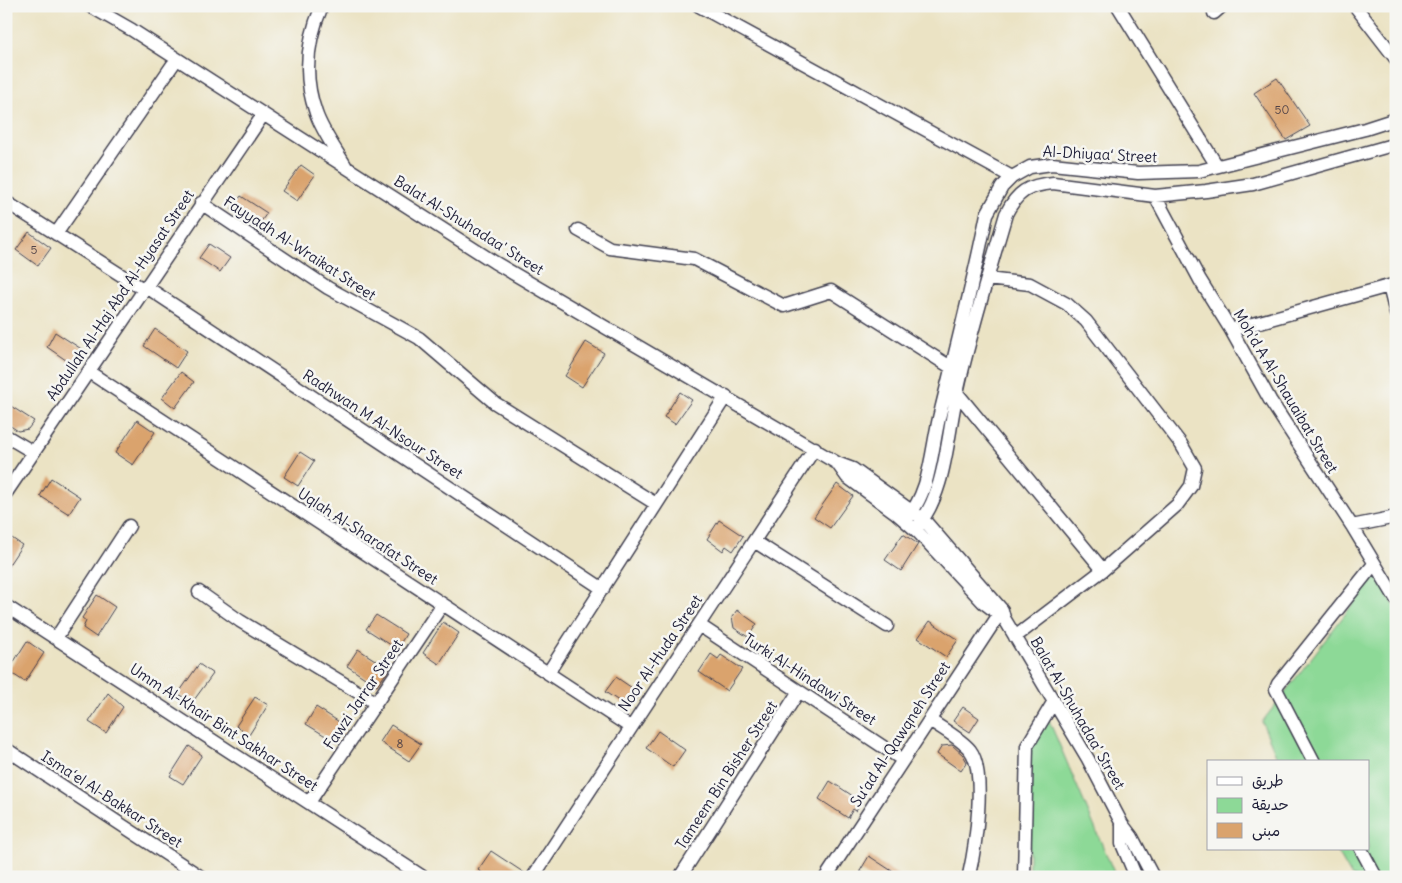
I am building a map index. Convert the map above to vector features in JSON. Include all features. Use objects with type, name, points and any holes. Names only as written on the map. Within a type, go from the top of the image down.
[{"type":"street","name":"Balat Al-Shuhadaa' Street","points":[[90,6],[132,30],[347,170],[494,262],[816,448],[837,463],[853,469],[919,525],[1001,614],[1088,759],[1122,824],[1132,837],[1151,876]]},
{"type":"street","points":[[322,6],[312,28],[308,61],[309,86],[316,114],[347,170]]},
{"type":"street","points":[[698,6],[1012,177]]},
{"type":"street","points":[[1118,6],[1217,166]]},
{"type":"street","points":[[1355,6],[1396,59]]},
{"type":"street","points":[[56,234],[176,60]]},
{"type":"street","name":"Abdullah Al-Haj Abd Al-Hyasat Street","points":[[6,493],[201,203],[263,115]]},
{"type":"street","name":"Al-Dhiyaa‘ Street","points":[[909,516],[922,495],[987,214],[998,194],[1012,177],[1030,167],[1052,164],[1138,173],[1199,171],[1365,129],[1396,119]]},
{"type":"street","points":[[919,525],[931,506],[945,458],[957,393],[1006,214],[1013,199],[1024,190],[1038,184],[1052,183],[1155,196],[1253,184],[1396,144]]},
{"type":"street","name":"Moh'd A Al-Shauaibat Street","points":[[1155,196],[1200,280],[1231,330],[1270,400],[1352,526],[1396,600]]},
{"type":"street","name":"Radhwan M Al-Nsour Street","points":[[6,202],[144,288],[603,588]]},
{"type":"street","name":"Fayyadh Al-Wraikat Street","points":[[201,203],[328,288],[381,319],[419,338],[495,403],[656,504]]},
{"type":"street","points":[[578,230],[610,248],[694,259],[784,306],[831,291],[952,368]]},
{"type":"street","points":[[987,279],[1030,284],[1067,304],[1086,321],[1181,444],[1195,468],[1191,486],[1177,505],[1103,570],[1015,637]]},
{"type":"street","points":[[1231,330],[1392,285],[1396,314]]},
{"type":"street","name":"Uqlah Al-Sharafat Street","points":[[89,372],[630,727]]},
{"type":"street","points":[[957,393],[1103,570]]},
{"type":"street","points":[[548,673],[726,396]]},
{"type":"street","points":[[6,436],[33,452]]},
{"type":"street","name":"Noor Al-Huda Street","points":[[533,877],[630,727],[816,448]]},
{"type":"street","points":[[1352,526],[1396,517]]},
{"type":"street","points":[[56,638],[129,526]]},
{"type":"street","points":[[754,541],[887,626]]},
{"type":"street","points":[[1313,760],[1276,689],[1278,684],[1374,564]]},
{"type":"street","points":[[199,592],[240,621],[376,704]]},
{"type":"street","name":"Fawzi Jarrar Street","points":[[310,801],[442,604]]},
{"type":"street","name":"Umm Al-Khair Bint Sakhar Street","points":[[6,606],[310,801],[423,877]]},
{"type":"street","name":"Su‘ad Al-Qawqneh Street","points":[[826,877],[1001,614]]},
{"type":"street","name":"Turki Al-Hindawi Street","points":[[699,625],[903,760]]},
{"type":"street","name":"Tameem Bin Bisher Street","points":[[680,877],[799,691]]},
{"type":"street","points":[[1024,877],[1027,746],[1054,700]]},
{"type":"street","points":[[930,720],[966,746],[976,764],[976,847],[968,875]]},
{"type":"street","name":"Isma‘el Al-Bakkar Street","points":[[6,749],[201,877]]},
{"type":"street","name":"Balat Al-Shuhadaa' Street","points":[[1122,824],[1122,844],[1136,877]]},
{"type":"street","points":[[1362,850],[1376,877]]},
{"type":"green space","points":[[1376,574],[1396,608],[1396,877],[1352,877],[1337,850],[1370,850],[1370,760],[1278,760],[1262,722]]},
{"type":"green space","points":[[1048,718],[1113,870],[1114,877],[1029,877],[1029,745]]},
{"type":"building","points":[[1277,78],[1310,126],[1286,140],[1254,93]]},
{"type":"building","points":[[301,165],[315,175],[297,201],[282,191]]},
{"type":"building","points":[[241,196],[267,213],[257,227],[231,209]]},
{"type":"building","points":[[29,232],[51,248],[38,266],[16,250]]},
{"type":"building","points":[[209,244],[230,258],[220,272],[199,258]]},
{"type":"building","points":[[155,329],[187,351],[176,368],[144,346]]},
{"type":"building","points":[[55,332],[83,350],[73,365],[47,347]]},
{"type":"building","points":[[586,342],[604,353],[582,387],[565,376]]},
{"type":"building","points":[[181,372],[194,382],[175,408],[162,398]]},
{"type":"building","points":[[680,392],[692,400],[675,424],[664,417]]},
{"type":"building","points":[[6,403],[34,421],[28,429],[18,431],[6,423]]},
{"type":"building","points":[[137,420],[155,432],[133,465],[115,453]]},
{"type":"building","points":[[300,452],[314,461],[298,486],[284,477]]},
{"type":"building","points":[[51,478],[80,497],[69,514],[40,496]]},
{"type":"building","points":[[837,484],[853,496],[830,528],[814,517]]},
{"type":"building","points":[[719,520],[743,536],[733,551],[726,546],[723,551],[707,539]]},
{"type":"building","points":[[6,534],[22,545],[6,569]]},
{"type":"building","points":[[903,534],[918,544],[901,571],[885,560]]},
{"type":"building","points":[[97,595],[115,607],[96,637],[83,628],[86,621],[82,618]]},
{"type":"building","points":[[737,610],[757,624],[748,637],[734,628],[732,617]]},
{"type":"building","points":[[376,615],[406,634],[397,649],[366,629]]},
{"type":"building","points":[[930,621],[958,640],[946,657],[918,638]]},
{"type":"building","points":[[443,622],[459,633],[439,664],[423,653]]},
{"type":"building","points":[[27,641],[44,653],[25,682],[8,671]]},
{"type":"building","points":[[358,649],[389,669],[377,686],[347,666]]},
{"type":"building","points":[[711,654],[718,659],[721,655],[742,669],[727,691],[699,672]]},
{"type":"building","points":[[199,664],[213,674],[194,700],[192,698],[189,701],[178,694]]},
{"type":"building","points":[[616,677],[641,694],[632,705],[625,705],[605,692]]},
{"type":"building","points":[[108,693],[123,707],[106,733],[89,722]]},
{"type":"building","points":[[255,697],[268,705],[249,735],[236,726]]},
{"type":"building","points":[[316,707],[347,727],[337,743],[306,724]]},
{"type":"building","points":[[963,707],[979,718],[970,732],[953,721]]},
{"type":"building","points":[[391,725],[421,744],[409,761],[380,742]]},
{"type":"building","points":[[658,731],[685,750],[673,767],[646,748]]},
{"type":"building","points":[[952,745],[963,755],[967,762],[961,771],[937,754],[942,746]]},
{"type":"building","points":[[189,746],[202,755],[183,784],[170,776]]},
{"type":"building","points":[[830,781],[862,802],[856,811],[853,809],[848,818],[819,799]]},
{"type":"building","points":[[491,851],[526,874],[525,877],[488,877],[478,870]]},
{"type":"building","points":[[869,856],[901,877],[869,877],[860,871]]}]
